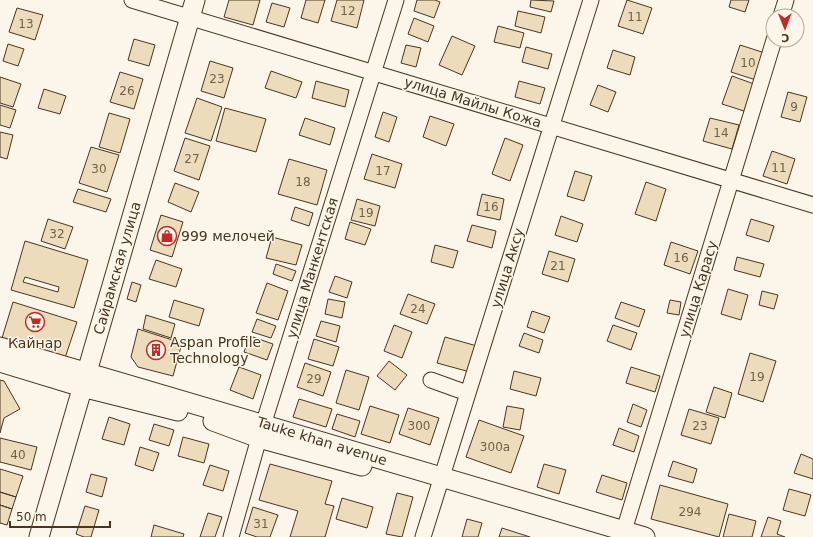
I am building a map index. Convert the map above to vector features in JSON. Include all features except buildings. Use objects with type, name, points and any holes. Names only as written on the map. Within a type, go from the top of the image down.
[{"type":"main road","name":"Сайрамская улица","points":[[38,537],[193,9]]},
{"type":"main road","name":"Tauke khan avenue","points":[[0,347],[84,379],[207,418],[261,431],[618,535],[645,537]]},
{"type":"main road","name":"Tauke khan avenue","points":[[0,362],[84,379]]},
{"type":"street","name":"улица Майлы Кожа","points":[[132,0],[193,9],[373,72],[813,205]]},
{"type":"street","name":"улица Манкентская","points":[[231,537],[261,431],[396,0]]},
{"type":"street","name":"улица Аксу","points":[[423,537],[591,0]]},
{"type":"street","name":"улица Карасу","points":[[618,535],[772,48]]},
{"type":"street","points":[[432,380],[468,393]]},
{"type":"place","name":"999 мелочей","points":[[167,236]]},
{"type":"place","name":"Кайнар","points":[[35,322]]},
{"type":"place","name":"Aspan Profile Technology","points":[[156,350]]}]
